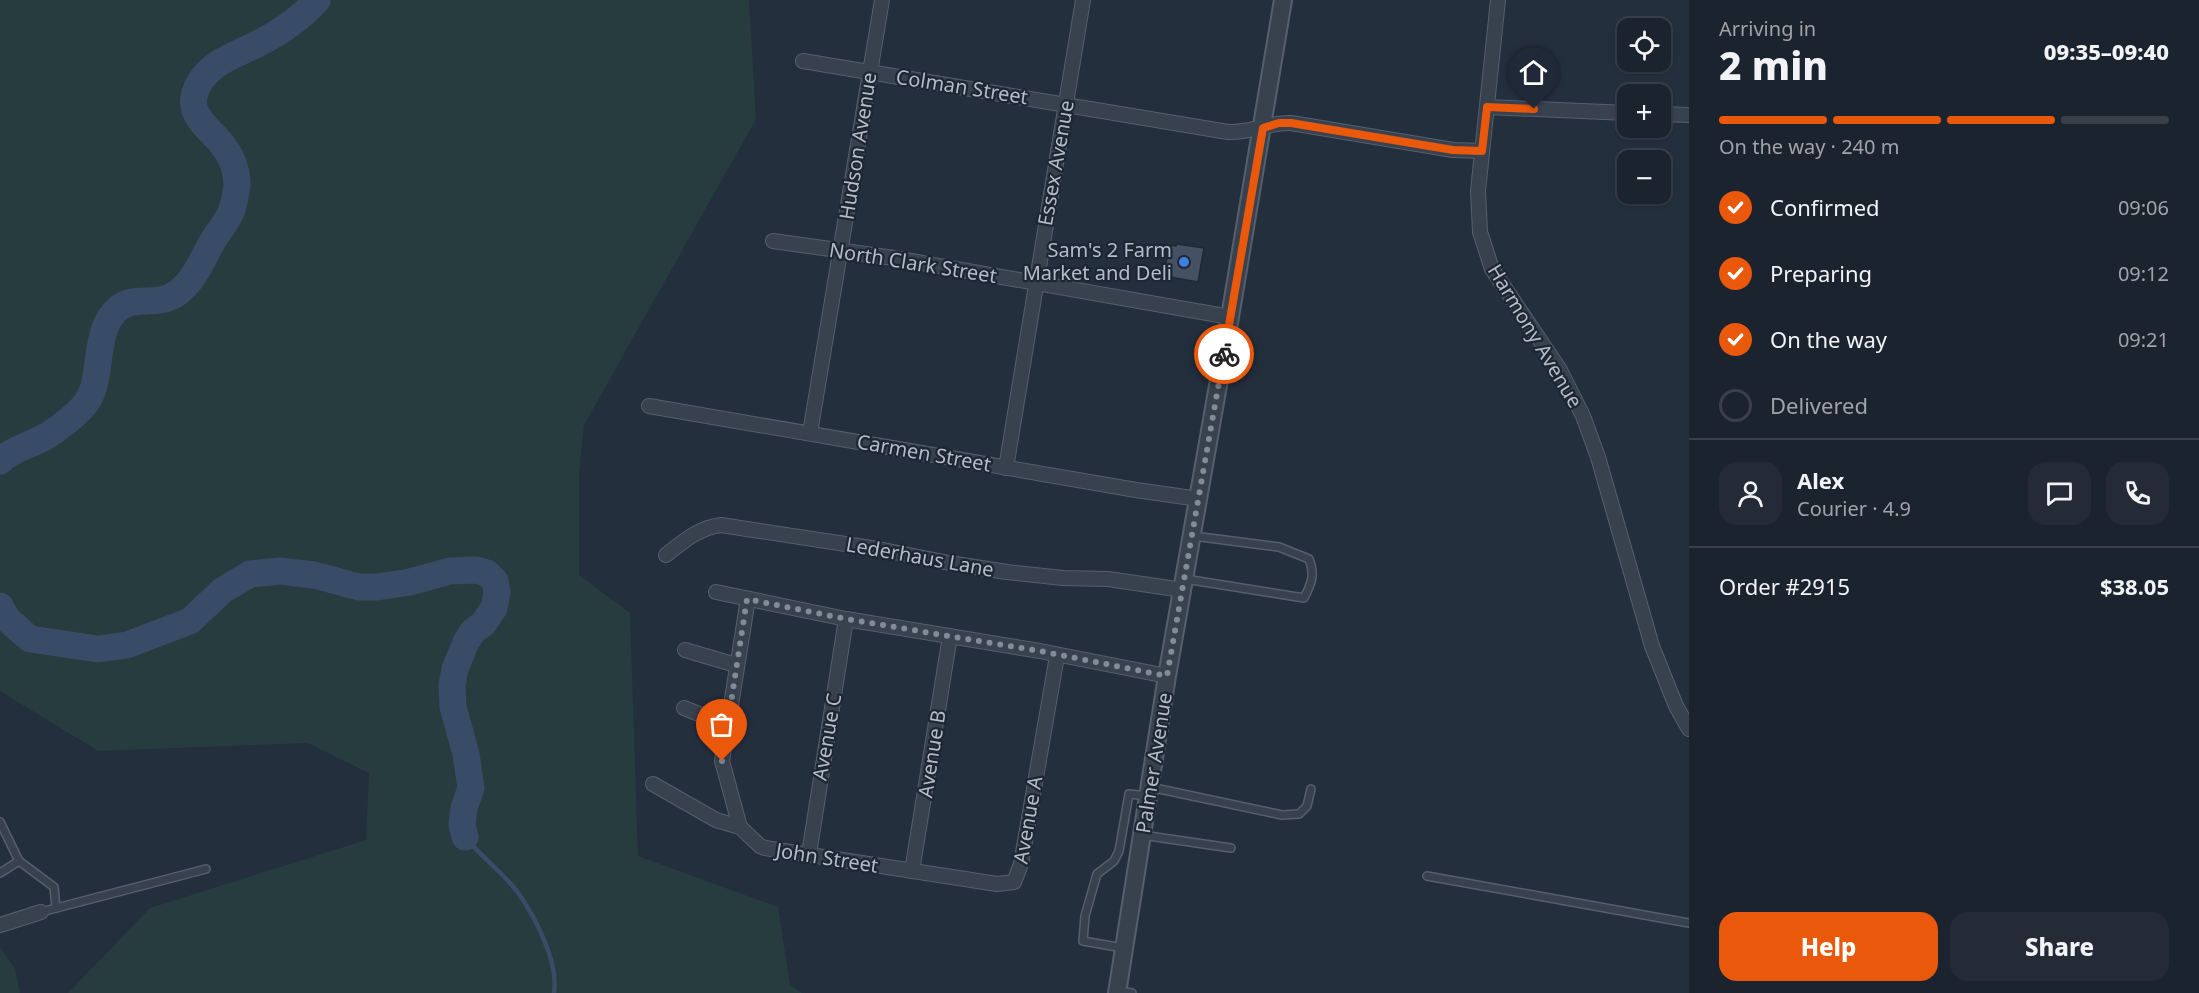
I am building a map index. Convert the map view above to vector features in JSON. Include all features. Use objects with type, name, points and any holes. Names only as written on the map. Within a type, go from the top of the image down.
[{"type":"street","name":"Hudson Avenue","points":[[810,434],[882,0]]},
{"type":"street","name":"Essex Avenue","points":[[1006,468],[1083,0]]},
{"type":"street","name":"Palmer Avenue","points":[[1122,992],[1124,948],[1167,676],[1193,536],[1283,0]]},
{"type":"street","name":"Harmony Avenue","points":[[1498,0],[1478,211],[1485,252],[1500,282],[1560,370],[1583,416],[1598,457],[1652,646],[1672,697],[1689,729]]},
{"type":"street","name":"Colman Street","points":[[803,61],[1228,132],[1245,132],[1279,123],[1291,123],[1453,150],[1482,151]]},
{"type":"street","points":[[1487,107],[1617,113]]},
{"type":"street","points":[[1671,114],[1689,115]]},
{"type":"street","name":"North Clark Street","points":[[773,241],[1036,283],[1230,318]]},
{"type":"street","name":"Carmen Street","points":[[649,406],[1199,499]]},
{"type":"street","name":"Lederhaus Lane","points":[[666,555],[696,532],[711,526],[722,525],[1007,572],[1063,578],[1184,585]]},
{"type":"street","points":[[716,592],[846,619],[1167,676]]},
{"type":"street","points":[[740,827],[722,761],[747,599]]},
{"type":"street","name":"Avenue C","points":[[809,854],[846,619]]},
{"type":"street","name":"Avenue B","points":[[912,871],[950,636]]},
{"type":"street","points":[[685,650],[736,665]]},
{"type":"street","name":"Avenue A","points":[[912,871],[998,884],[1014,882],[1021,864],[1057,656]]},
{"type":"street","points":[[684,708],[726,725]]},
{"type":"street","name":"John Street","points":[[653,783],[716,820],[740,827],[759,846],[912,871]]},
{"type":"street","points":[[0,925],[41,912]]},
{"type":"lane","points":[[1184,585],[1304,598],[1311,586],[1314,571],[1309,559],[1279,547],[1193,536]]},
{"type":"lane","points":[[1124,948],[1083,941],[1085,916],[1097,874],[1114,861],[1119,851],[1129,794],[1149,791],[1281,815],[1299,814],[1307,806],[1311,789]]},
{"type":"lane","points":[[0,822],[19,861],[54,887],[56,909]]},
{"type":"lane","points":[[1142,835],[1232,848]]},
{"type":"lane","points":[[1119,851],[1139,853]]},
{"type":"lane","points":[[0,873],[19,861]]},
{"type":"lane","points":[[41,912],[206,869]]},
{"type":"lane","points":[[1427,876],[1689,923]]},
{"type":"green space","points":[[0,0],[749,0],[756,119],[584,425],[579,476],[579,575],[630,613],[638,856],[778,907],[790,985],[802,993],[68,993],[150,908],[366,840],[369,773],[308,743],[98,751],[0,691]]},
{"type":"green space","points":[[0,947],[15,969],[20,993],[0,993]]},
{"type":"building","name":"Sam's 2 Farm Market and Deli","points":[[1177,244],[1204,248],[1198,282],[1164,276],[1169,245],[1176,246]]},
{"type":"waterway","points":[[0,461],[10,453],[55,431],[85,405],[93,389],[105,327],[120,307],[131,302],[168,298],[189,282],[229,216],[237,185],[235,168],[228,153],[198,116],[193,101],[195,92],[205,75],[212,69],[283,29],[317,0]]},
{"type":"waterway","points":[[0,606],[7,619],[30,639],[98,649],[127,645],[190,621],[223,590],[250,574],[280,571],[314,575],[359,587],[377,587],[410,582],[450,571],[476,570],[487,573],[495,581],[497,592],[494,608],[466,642],[455,669],[452,685],[453,707],[466,754],[471,788],[464,808],[462,825],[465,837]]},
{"type":"waterway","points":[[465,837],[513,886],[532,916],[550,955],[555,981],[554,993]]},
{"type":"way so far","points":[[722,761],[747,599],[846,619],[1040,651],[1167,676],[1224,354]]},
{"type":"place","name":"Sam's 2 Farm Market and Deli","points":[[1184,262]]},
{"type":"route","points":[[1224,354],[1263,128],[1279,123],[1291,123],[1453,150],[1482,151],[1487,107],[1534,109]]}]
